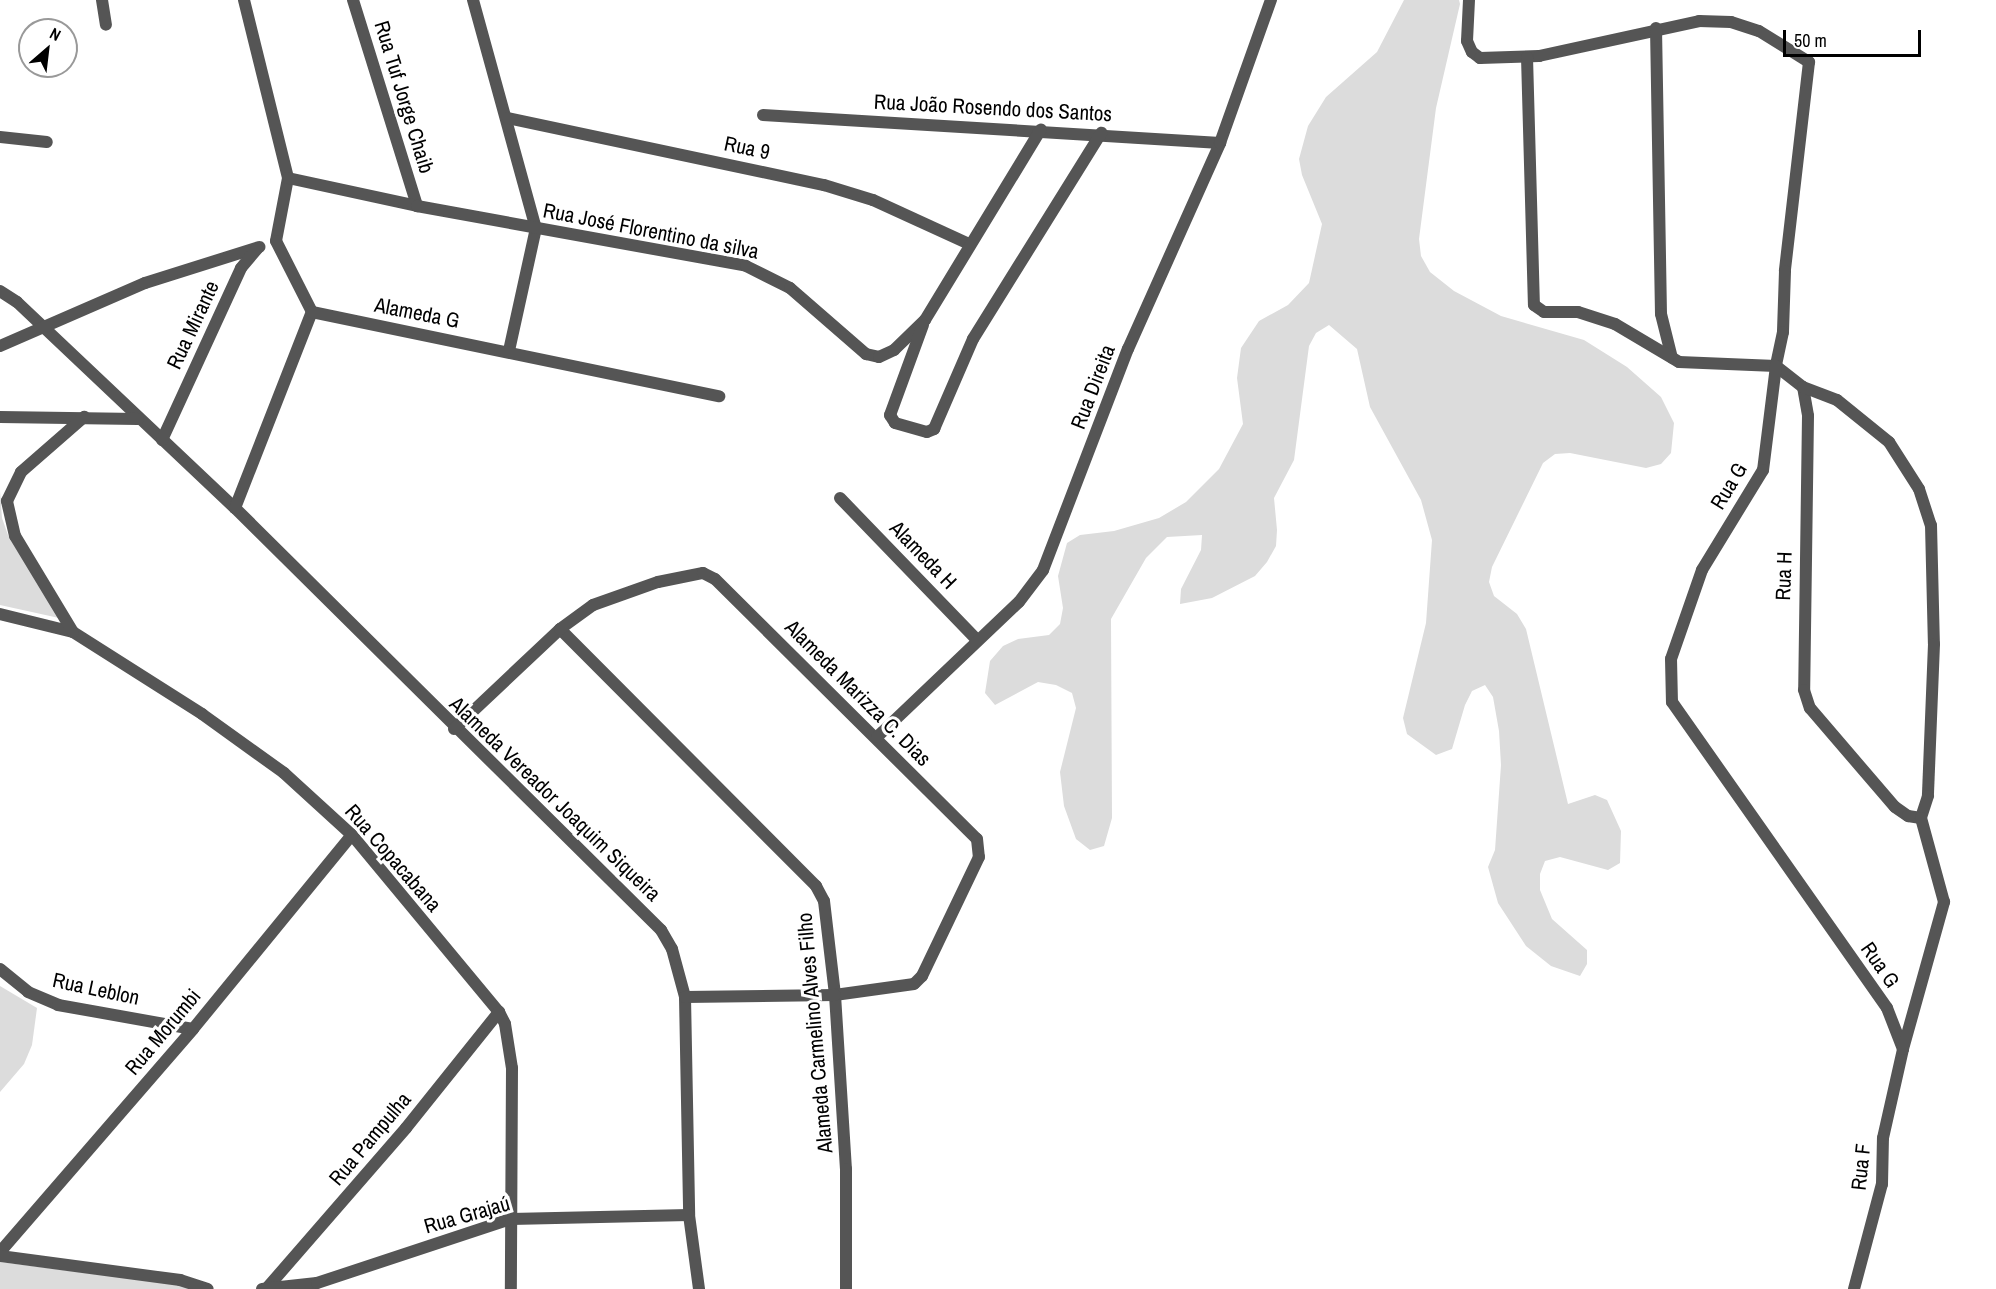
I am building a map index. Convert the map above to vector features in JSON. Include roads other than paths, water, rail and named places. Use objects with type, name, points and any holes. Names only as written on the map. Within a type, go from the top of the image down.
[{"type":"street","points":[[102,0],[106,25]]},
{"type":"street","points":[[235,508],[312,312],[276,241],[288,178],[244,0]]},
{"type":"street","name":"Rua Tuf Jorge Chaib","points":[[353,0],[417,206]]},
{"type":"street","points":[[473,0],[508,118],[536,228],[509,351]]},
{"type":"street","name":"Rua Direita","points":[[877,737],[1019,602],[1043,570],[1128,350],[1220,143],[1271,0]]},
{"type":"street","points":[[1469,0],[1467,41],[1472,52],[1491,60],[1527,57],[1656,28],[1699,21],[1731,21],[1783,43],[1809,62],[1785,271],[1783,332],[1776,366]]},
{"type":"street","points":[[1656,28],[1661,314],[1668,354],[1673,359]]},
{"type":"street","points":[[1527,57],[1534,305],[1544,312],[1578,312],[1615,324],[1673,359],[1776,366],[1803,387],[1837,400],[1889,441],[1919,489],[1931,525],[1934,644],[1928,796],[1921,818],[1944,902],[1903,1049]]},
{"type":"street","name":"Rua João Rosendo dos Santos","points":[[763,115],[1041,129],[1220,143]]},
{"type":"street","name":"Rua 9","points":[[508,118],[824,185],[873,200],[969,244]]},
{"type":"street","name":"Rua José Florentino da silva","points":[[288,178],[417,206],[746,266],[768,274],[873,357],[894,350],[925,320],[969,244],[1041,129]]},
{"type":"street","points":[[925,320],[890,415],[895,423],[927,432],[934,429],[973,339],[1101,133]]},
{"type":"street","points":[[0,137],[47,142]]},
{"type":"street","points":[[0,346],[45,329],[145,283],[276,241]]},
{"type":"street","name":"Rua Mirante","points":[[162,440],[241,268],[259,247]]},
{"type":"street","name":"Alameda Vereador Joaquim Siqueira","points":[[0,291],[45,329],[235,508],[454,729],[661,930],[672,949],[685,997],[689,1215],[699,1289]]},
{"type":"street","name":"Alameda G","points":[[312,312],[719,396]]},
{"type":"street","name":"Rua G","points":[[1776,366],[1763,470],[1702,570],[1671,659],[1672,702],[1887,1008],[1903,1049]]},
{"type":"street","name":"Rua H","points":[[1803,387],[1808,416],[1804,690],[1810,708],[1895,807],[1908,816],[1921,818]]},
{"type":"street","points":[[0,417],[138,419]]},
{"type":"street","points":[[73,632],[15,536],[8,501],[21,472],[84,417]]},
{"type":"street","name":"Alameda H","points":[[840,498],[977,640]]},
{"type":"street","name":"Alameda Marizza C. Dias","points":[[560,629],[593,605],[616,596],[703,573],[715,579],[877,737],[977,839],[980,846],[927,966],[914,984],[835,996]]},
{"type":"street","name":"Rua Copacabana","points":[[0,614],[73,632],[266,759],[352,835],[499,1012],[506,1024],[512,1068],[511,1289]]},
{"type":"street","points":[[454,729],[560,629]]},
{"type":"street","name":"Alameda Carmelino Alves Filho","points":[[560,629],[816,886],[824,901],[835,996],[846,1169],[846,1289]]},
{"type":"street","name":"Rua Morumbi","points":[[0,1254],[193,1029],[352,835]]},
{"type":"street","name":"Rua Leblon","points":[[0,969],[28,992],[57,1005],[193,1029]]},
{"type":"street","points":[[685,997],[835,996]]},
{"type":"street","name":"Rua Pampulha","points":[[264,1289],[406,1128],[499,1012]]},
{"type":"street","name":"Rua F","points":[[1854,1289],[1882,1184],[1883,1138],[1903,1049]]},
{"type":"street","name":"Rua Grajaú","points":[[264,1289],[317,1286],[511,1219],[689,1215]]},
{"type":"street","points":[[0,1254],[180,1280],[208,1289]]}]
